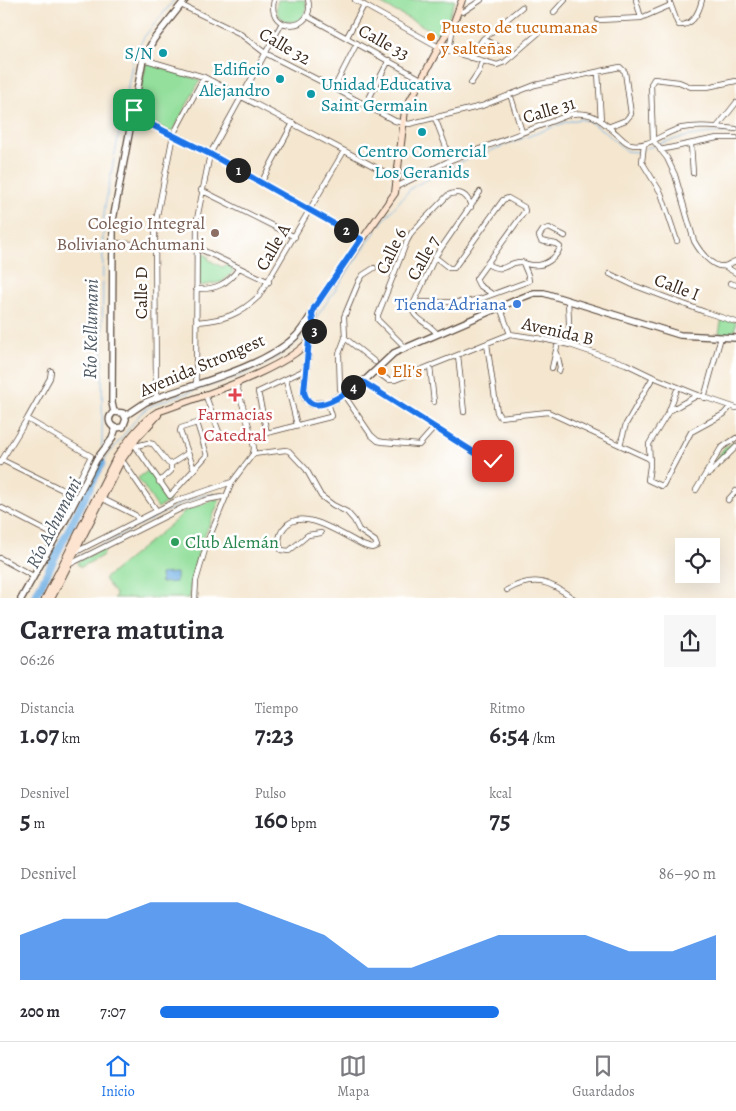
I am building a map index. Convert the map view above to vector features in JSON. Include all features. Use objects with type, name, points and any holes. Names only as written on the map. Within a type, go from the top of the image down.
[{"type":"main road","name":"Avenida Strongest","points":[[313,319],[314,308],[361,239],[392,198],[396,187],[405,110],[454,22],[462,0]]},
{"type":"main road","points":[[45,598],[65,564],[118,459],[155,418],[167,408],[236,383],[278,364],[309,340],[313,333],[313,319]]},
{"type":"main road","points":[[51,598],[65,564]]},
{"type":"street","points":[[274,0],[274,14],[282,23],[287,25],[298,24],[307,16],[309,11],[308,0]]},
{"type":"street","points":[[355,0],[439,47]]},
{"type":"street","points":[[458,10],[464,12],[481,0]]},
{"type":"street","points":[[554,12],[564,0]]},
{"type":"street","points":[[636,0],[641,18]]},
{"type":"street","points":[[598,20],[641,18],[670,3],[677,22],[682,26],[692,21],[700,8],[702,0]]},
{"type":"street","points":[[114,412],[112,403],[113,220],[143,58],[150,45],[183,2]]},
{"type":"street","name":"Calle 32","points":[[183,2],[239,33],[265,52],[365,106],[403,124]]},
{"type":"street","points":[[347,37],[364,5]]},
{"type":"street","points":[[470,58],[483,39],[522,7]]},
{"type":"street","name":"Calle 33","points":[[307,16],[421,79]]},
{"type":"street","points":[[454,22],[448,51],[497,65],[501,64],[543,29]]},
{"type":"street","points":[[196,384],[197,219],[210,154],[282,23]]},
{"type":"street","points":[[483,39],[512,54]]},
{"type":"street","points":[[334,88],[357,43]]},
{"type":"street","points":[[143,58],[204,77],[242,95],[344,152],[396,178]]},
{"type":"street","points":[[365,106],[389,60]]},
{"type":"street","points":[[471,83],[479,71],[482,61]]},
{"type":"street","points":[[403,124],[482,106],[534,85],[620,67],[625,72],[631,114],[626,120],[608,126]]},
{"type":"street","points":[[598,72],[601,121]]},
{"type":"street","name":"Calle D","points":[[156,398],[155,226],[173,135],[204,77]]},
{"type":"street","points":[[736,81],[707,87],[691,87],[679,82],[654,79],[650,84],[653,141],[667,158],[676,175],[691,232],[698,250],[718,266],[724,266],[736,260]]},
{"type":"street","points":[[510,94],[522,132]]},
{"type":"street","points":[[717,127],[736,103]]},
{"type":"street","name":"Calle 31","points":[[396,187],[451,160],[522,132],[578,113],[594,115],[629,144],[644,147]]},
{"type":"street","points":[[132,115],[210,154],[361,239]]},
{"type":"street","points":[[435,118],[451,160]]},
{"type":"street","points":[[261,183],[293,123]]},
{"type":"street","points":[[677,241],[661,193],[642,162],[644,147],[680,128],[717,127],[736,129]]},
{"type":"street","points":[[659,149],[717,138],[736,138]]},
{"type":"street","points":[[691,144],[694,174]]},
{"type":"street","name":"Calle A","points":[[197,322],[214,321],[231,316],[246,308],[259,296],[344,152]]},
{"type":"street","points":[[202,190],[295,237]]},
{"type":"street","name":"Calle 7","points":[[437,334],[412,312],[412,307],[435,257],[480,192]]},
{"type":"street","name":"Calle 6","points":[[406,348],[378,320],[378,315],[407,241],[412,232],[448,195],[456,193],[466,195],[471,207]]},
{"type":"street","points":[[435,257],[449,268],[456,267],[503,200],[508,198],[524,207],[525,211],[476,281],[492,294]]},
{"type":"street","points":[[487,264],[500,269],[516,263],[539,265],[547,263],[557,254],[559,245],[541,241],[539,236],[548,228],[565,236]]},
{"type":"street","points":[[113,243],[196,247],[268,282]]},
{"type":"street","points":[[415,302],[466,302],[480,299],[529,280],[523,263]]},
{"type":"street","points":[[724,266],[736,273]]},
{"type":"street","points":[[196,289],[206,290],[225,283],[239,268]]},
{"type":"street","points":[[374,268],[359,280],[344,317],[345,338],[339,354],[339,383],[342,394],[372,434],[383,442],[420,445],[435,427]]},
{"type":"street","name":"Calle I","points":[[610,274],[633,285],[736,322]]},
{"type":"street","points":[[730,283],[736,285]]},
{"type":"street","points":[[309,340],[304,392],[306,399],[312,404],[328,403],[363,382],[387,358],[406,348],[531,294],[541,292],[680,335],[736,338]]},
{"type":"street","points":[[568,300],[570,345]]},
{"type":"street","points":[[500,307],[510,334]]},
{"type":"street","name":"Avenida Strongest","points":[[125,416],[146,402],[241,369],[282,346],[313,319]]},
{"type":"street","name":"Avenida B","points":[[376,371],[392,381],[510,334],[570,345],[626,364],[653,377],[734,409]]},
{"type":"street","points":[[345,338],[375,362]]},
{"type":"street","points":[[704,398],[721,338]]},
{"type":"street","points":[[552,368],[558,342]]},
{"type":"street","points":[[487,344],[496,408],[502,417],[548,412],[650,459]]},
{"type":"street","points":[[557,351],[559,371]]},
{"type":"street","points":[[458,355],[464,412]]},
{"type":"street","points":[[430,366],[434,402]]},
{"type":"street","points":[[307,369],[258,392],[267,433],[330,418],[332,414],[328,403]]},
{"type":"street","points":[[51,370],[50,378],[1,462],[71,494]]},
{"type":"street","points":[[620,445],[626,424],[653,377]]},
{"type":"street","points":[[286,380],[296,425]]},
{"type":"street","points":[[363,382],[491,463]]},
{"type":"street","points":[[195,598],[196,581],[204,551],[232,482],[253,454],[254,448],[251,433],[236,383]]},
{"type":"street","points":[[678,387],[669,411],[652,438],[649,448],[648,480],[661,486],[691,432],[734,409]]},
{"type":"street","points":[[205,394],[219,432]]},
{"type":"street","points":[[669,411],[698,395]]},
{"type":"street","points":[[114,412],[121,412],[125,416],[125,425],[120,428],[112,426],[109,421],[110,416],[114,412]]},
{"type":"street","points":[[21,598],[52,542],[71,494],[91,456],[27,419]]},
{"type":"street","points":[[133,444],[169,496],[207,455],[197,423],[181,429],[194,469]]},
{"type":"street","points":[[54,535],[96,460],[112,439],[116,428]]},
{"type":"street","points":[[696,490],[722,448],[736,438]]},
{"type":"street","points":[[133,444],[153,444],[168,463],[171,464]]},
{"type":"street","points":[[709,474],[736,447]]},
{"type":"street","points":[[253,454],[289,451],[306,469],[321,496],[332,505],[347,512],[354,520],[358,530],[375,541],[377,546],[372,548],[359,543],[324,524],[295,520],[286,526],[281,533],[281,550],[289,551],[308,535],[321,533]]},
{"type":"street","points":[[171,464],[188,453]]},
{"type":"street","points":[[118,459],[124,463],[157,511]]},
{"type":"street","points":[[159,482],[171,471],[171,464]]},
{"type":"street","points":[[72,550],[78,551],[186,497],[232,482]]},
{"type":"street","points":[[728,500],[736,491]]},
{"type":"street","points":[[65,564],[182,508],[206,500],[227,496]]},
{"type":"street","points":[[99,497],[135,515],[139,520]]},
{"type":"street","points":[[0,507],[54,535]]},
{"type":"street","points":[[0,558],[33,576]]},
{"type":"street","points":[[507,590],[520,582],[536,581],[550,584],[574,598]]},
{"type":"green space","points":[[278,0],[305,0],[306,10],[303,17],[298,21],[291,22],[279,16],[277,9]]},
{"type":"green space","points":[[374,0],[455,0],[448,21],[440,35]]},
{"type":"green space","points":[[147,63],[200,80],[171,132],[137,112]]},
{"type":"green space","points":[[199,255],[208,256],[209,260],[222,267],[227,265],[231,267],[233,272],[222,282],[201,286],[199,284]]},
{"type":"green space","points":[[722,318],[736,322],[734,335],[719,333]]},
{"type":"green space","points":[[736,441],[736,444],[708,473],[723,449]]},
{"type":"green space","points":[[149,470],[169,501],[158,508],[138,478]]},
{"type":"green space","name":"Club Alemán","points":[[216,499],[220,500],[196,560],[190,598],[114,598],[116,595],[104,579],[185,511]]},
{"type":"green space","points":[[103,549],[105,551],[102,556],[81,567],[78,565],[77,562]]},
{"type":"water","points":[[176,573],[176,582],[161,583],[160,574]]},
{"type":"waterway","name":"Río Kellumani","points":[[102,447],[103,224],[105,206],[134,55],[144,37],[174,0]]},
{"type":"waterway","points":[[316,318],[382,222],[411,188],[456,164],[566,122],[580,119],[590,122],[604,131],[626,151],[637,152],[643,150]]},
{"type":"waterway","points":[[658,144],[717,132],[736,133]]},
{"type":"waterway","points":[[646,148],[654,146]]},
{"type":"waterway","points":[[102,463],[140,414],[149,407],[258,368],[278,357],[296,343],[311,325]]},
{"type":"waterway","name":"Río Achumani","points":[[34,598],[102,463]]},
{"type":"waterway","points":[[79,557],[182,503],[201,496],[214,494]]},
{"type":"place","name":"Puesto de tucumanas y salteñas","points":[[431,37]]},
{"type":"place","name":"S/N","points":[[163,53]]},
{"type":"place","name":"Edificio Alejandro","points":[[280,79]]},
{"type":"place","name":"Unidad Educativa Saint Germain","points":[[311,94]]},
{"type":"place","name":"Centro Comercial Los Geranids","points":[[422,132]]},
{"type":"place","name":"Colegio Integral Boliviano Achumani","points":[[215,233]]},
{"type":"place","name":"Tienda Adriana","points":[[517,304]]},
{"type":"place","name":"Eli's","points":[[382,371]]},
{"type":"place","name":"Farmacias Catedral","points":[[235,395]]},
{"type":"place","name":"Club Alemán","points":[[175,542]]},
{"type":"route","points":[[134,110],[132,115],[210,154],[361,239],[314,308],[312,314],[314,328],[309,340],[304,392],[309,402],[318,405],[328,403],[363,382],[491,463],[493,461]]}]
